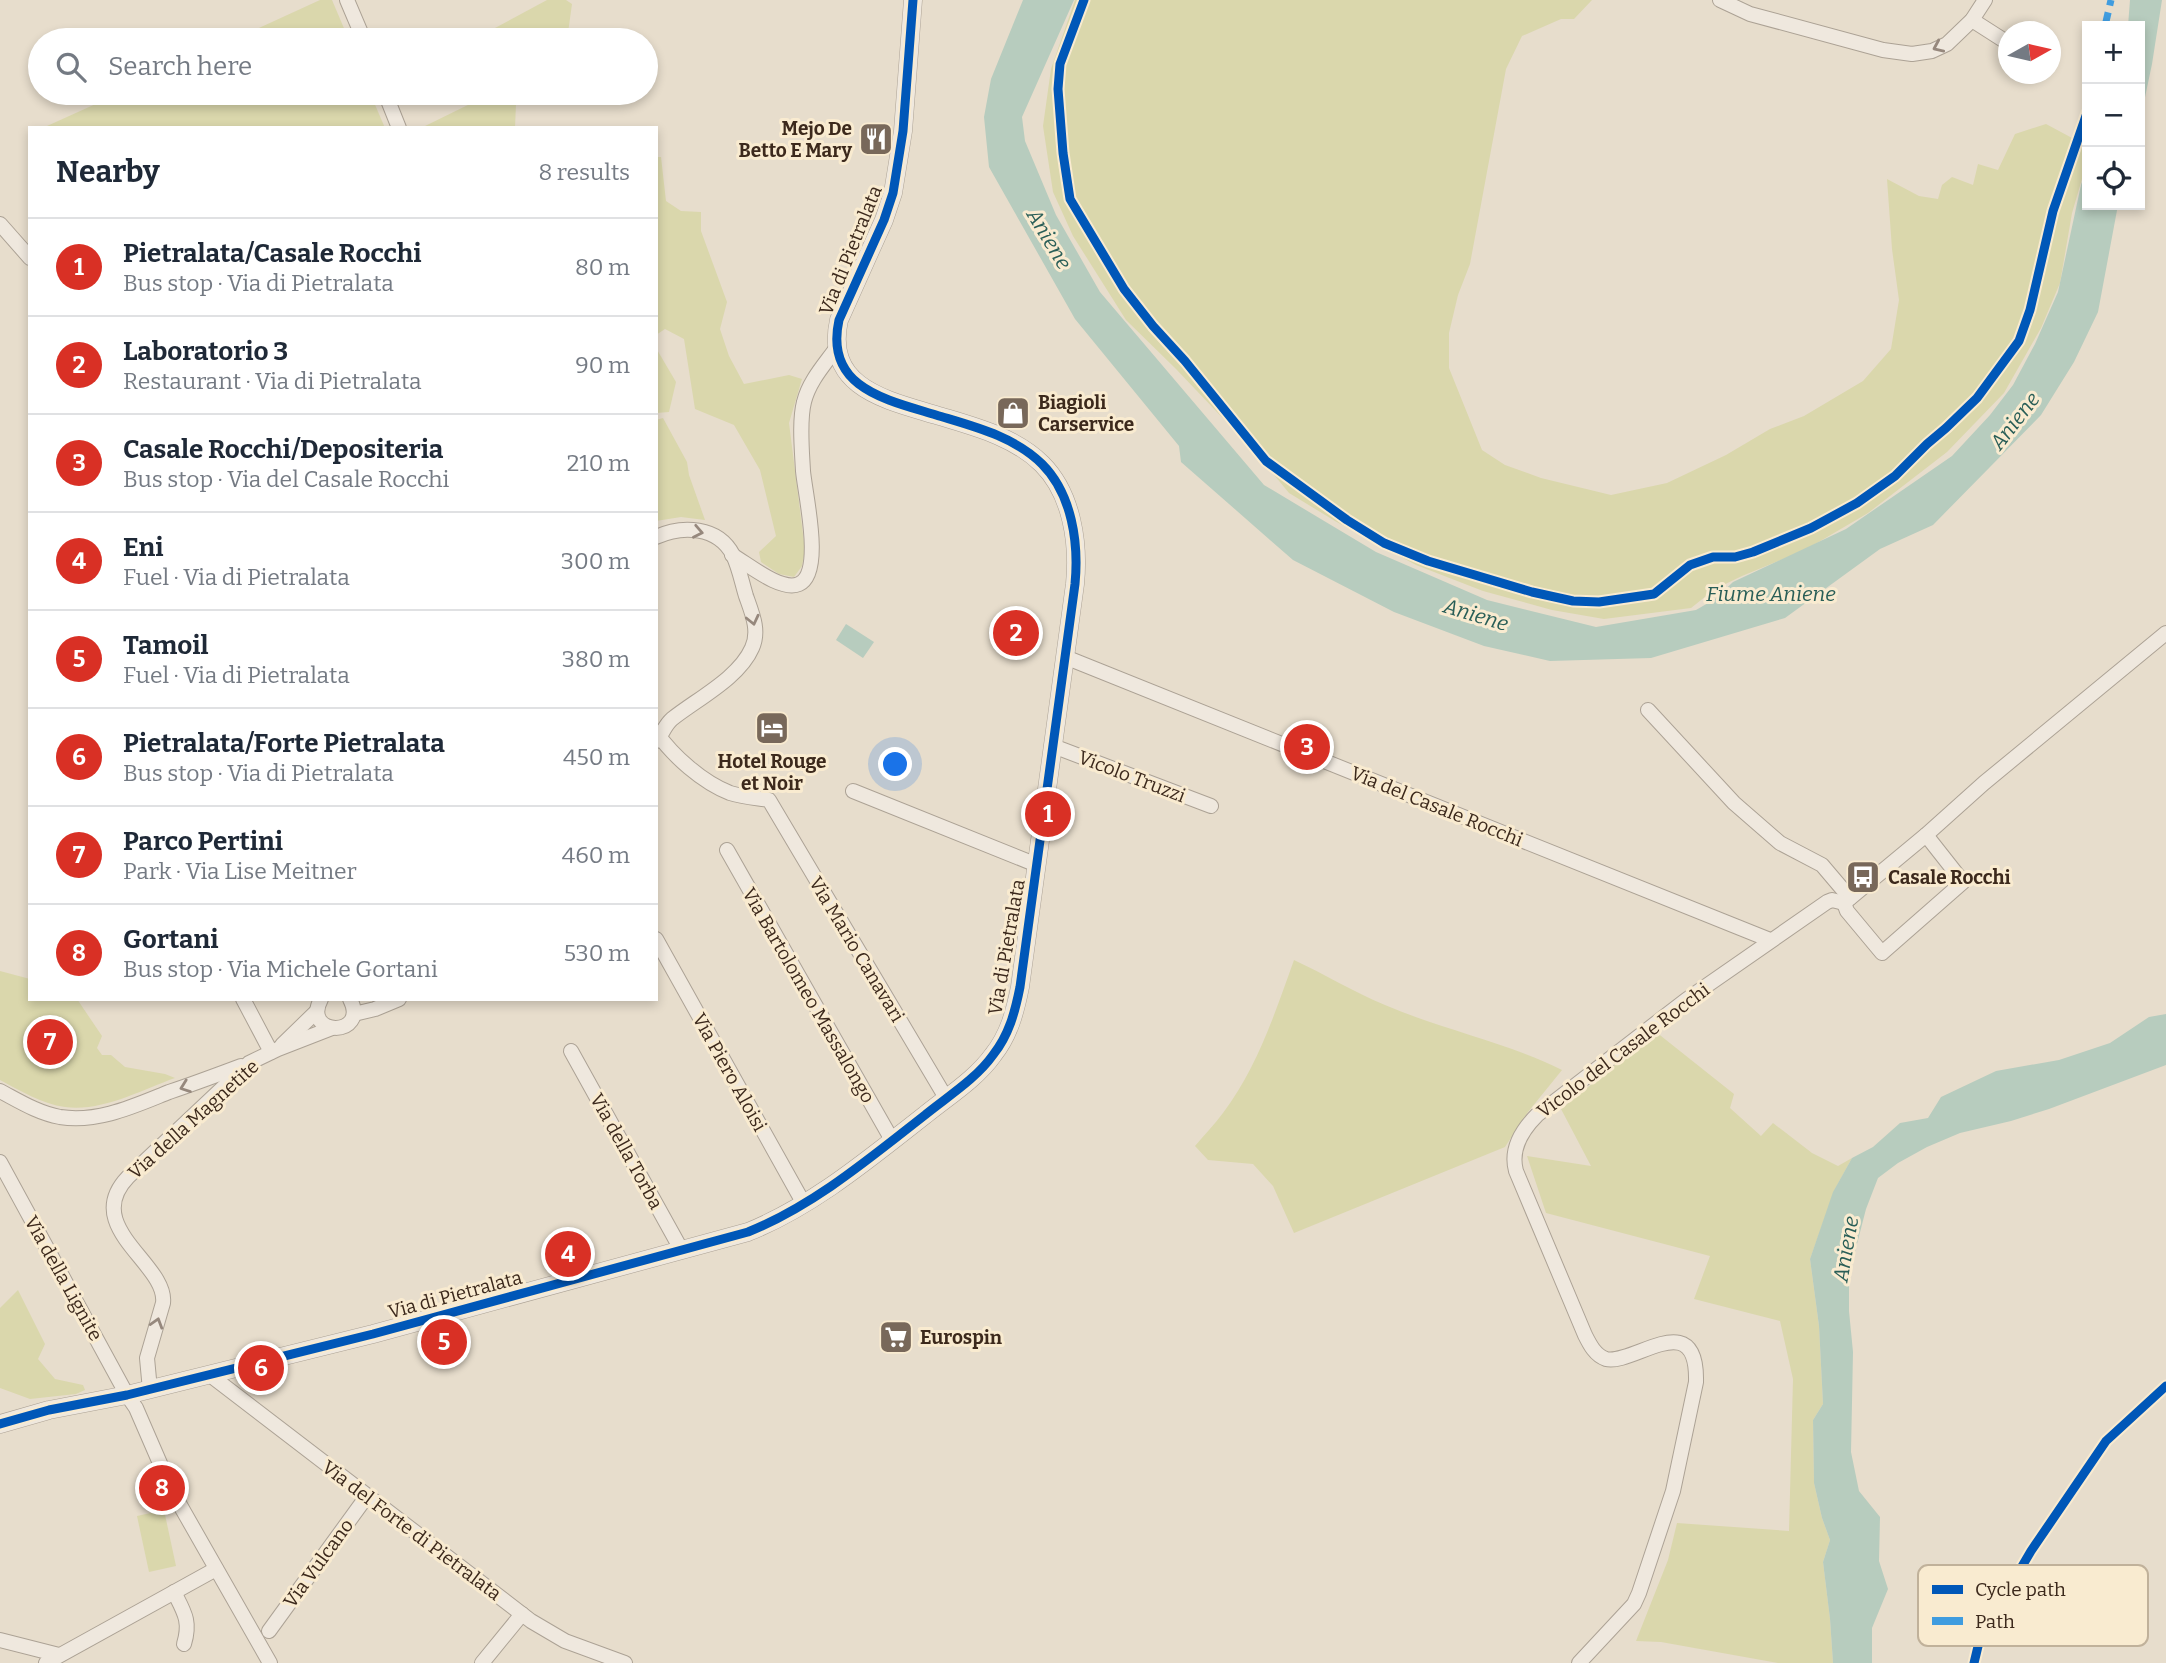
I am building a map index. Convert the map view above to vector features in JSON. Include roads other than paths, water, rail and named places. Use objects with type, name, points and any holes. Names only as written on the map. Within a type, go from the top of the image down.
[{"type":"street","points":[[347,0],[358,28]]},
{"type":"street","name":"Via di Pietralata","points":[[0,1423],[210,1376],[748,1232],[804,1204],[946,1098],[995,1053],[1010,1026],[1020,987],[1075,584],[1076,551],[1069,512],[1059,489],[1047,470],[1026,451],[976,428],[893,403],[866,390],[849,376],[841,363],[837,347],[839,320],[894,193],[903,131],[913,0]]},
{"type":"street","points":[[1720,0],[1750,14],[1903,54],[1918,54],[1938,49],[1972,20],[1985,0]]},
{"type":"street","points":[[1972,20],[1998,37]]},
{"type":"street","points":[[390,105],[398,126]]},
{"type":"street","points":[[0,224],[28,256]]},
{"type":"street","points":[[658,536],[678,530],[703,531],[720,540],[733,555],[785,585],[798,585],[807,577],[812,557],[803,471],[803,404],[813,380],[837,347]]},
{"type":"street","points":[[658,736],[670,720],[735,672],[755,641],[755,625],[733,555]]},
{"type":"street","name":"Vicolo del Casale Rocchi","points":[[1578,1663],[1634,1604],[1639,1593],[1673,1491],[1696,1382],[1696,1366],[1688,1349],[1675,1343],[1656,1345],[1615,1360],[1605,1358],[1593,1350],[1516,1171],[1514,1149],[1520,1136],[1538,1115],[1686,1000],[1827,902],[1847,901],[1984,783],[2166,634]]},
{"type":"street","name":"Via del Casale Rocchi","points":[[1065,657],[1770,940]]},
{"type":"street","points":[[1648,710],[1734,803],[1780,844],[1822,864],[1847,901],[1847,911],[1882,953],[1963,882],[1926,835]]},
{"type":"street","name":"Via Mario Canavari","points":[[658,738],[713,784],[735,794],[769,800],[946,1098]]},
{"type":"street","name":"Vicolo Truzzi","points":[[1053,746],[1211,806]]},
{"type":"street","points":[[853,791],[1037,864]]},
{"type":"street","name":"Via Bartolomeo Massalongo","points":[[727,850],[892,1140]]},
{"type":"street","name":"Via Piero Aloisi","points":[[658,943],[804,1204]]},
{"type":"street","points":[[244,1001],[275,1051]]},
{"type":"street","name":"Via della Magnetite","points":[[150,1390],[147,1358],[164,1295],[159,1284],[126,1240],[115,1212],[116,1195],[128,1177],[249,1063],[332,1028],[342,1028],[347,1025],[352,1007],[375,1009],[395,1001]]},
{"type":"street","points":[[319,1005],[323,1024],[332,1028]]},
{"type":"street","name":"Via della Magnetite","points":[[275,1051],[319,1005]]},
{"type":"street","name":"Via della Torba","points":[[571,1051],[682,1251]]},
{"type":"street","points":[[0,1091],[33,1108],[57,1116],[89,1118],[134,1106],[249,1063]]},
{"type":"street","name":"Via della Lignite","points":[[0,1161],[136,1408],[172,1491],[270,1663]]},
{"type":"street","name":"Via del Forte di Pietralata","points":[[210,1376],[540,1627],[565,1641],[625,1663]]},
{"type":"street","name":"Via Vulcano","points":[[269,1631],[367,1496]]},
{"type":"street","points":[[46,1663],[216,1569]]},
{"type":"street","points":[[174,1592],[186,1618],[188,1630],[184,1644]]},
{"type":"street","points":[[482,1663],[522,1614]]},
{"type":"street","points":[[0,1640],[59,1655]]},
{"type":"water","name":"Fiume Aniene","points":[[1023,0],[1074,0],[1022,117],[1025,141],[1056,215],[1100,292],[1264,485],[1376,552],[1487,600],[1596,627],[1696,610],[1715,599],[1733,582],[1846,529],[1952,456],[1990,415],[2013,385],[2035,344],[2058,292],[2082,182],[2082,210],[2117,210],[2098,312],[2074,362],[2041,415],[1933,525],[1880,549],[1785,618],[1651,658],[1550,661],[1484,646],[1394,612],[1293,560],[1181,462],[1179,446],[1075,319],[989,167],[984,117],[991,79]]},
{"type":"water","points":[[2130,0],[2162,0],[2145,97],[2145,21],[2128,21]]},
{"type":"water","points":[[846,624],[874,642],[863,658],[836,640]]},
{"type":"water","name":"Aniene","points":[[2166,1014],[2166,1065],[2049,1109],[1960,1133],[1927,1147],[1878,1178],[1866,1209],[1849,1275],[1853,1352],[1851,1452],[1859,1491],[1880,1517],[1879,1561],[1888,1589],[1872,1628],[1872,1663],[1833,1663],[1823,1562],[1830,1540],[1814,1483],[1813,1420],[1823,1404],[1819,1326],[1810,1259],[1833,1192],[1852,1158],[1873,1147],[1900,1123],[1928,1118],[1941,1097],[1996,1071],[2059,1060],[2110,1043],[2149,1017]]},
{"type":"place","name":"Mejo De Betto E Mary","points":[[876,139]]},
{"type":"place","name":"Biagioli Carservice","points":[[1013,413]]},
{"type":"place","name":"Laboratorio 3","points":[[1016,633]]},
{"type":"place","name":"Hotel Rouge et Noir","points":[[772,728]]},
{"type":"place","name":"Casale Rocchi/Depositeria","points":[[1307,747]]},
{"type":"place","name":"Pietralata/Casale Rocchi","points":[[1048,814]]},
{"type":"place","name":"Casale Rocchi","points":[[1863,877]]},
{"type":"place","name":"Parco Pertini","points":[[50,1042]]},
{"type":"place","name":"Eni","points":[[568,1254]]},
{"type":"place","name":"Eurospin","points":[[896,1337]]},
{"type":"place","name":"Tamoil","points":[[444,1342]]},
{"type":"place","name":"Pietralata/Forte Pietralata","points":[[261,1368]]},
{"type":"place","name":"Gortani","points":[[162,1488]]}]
